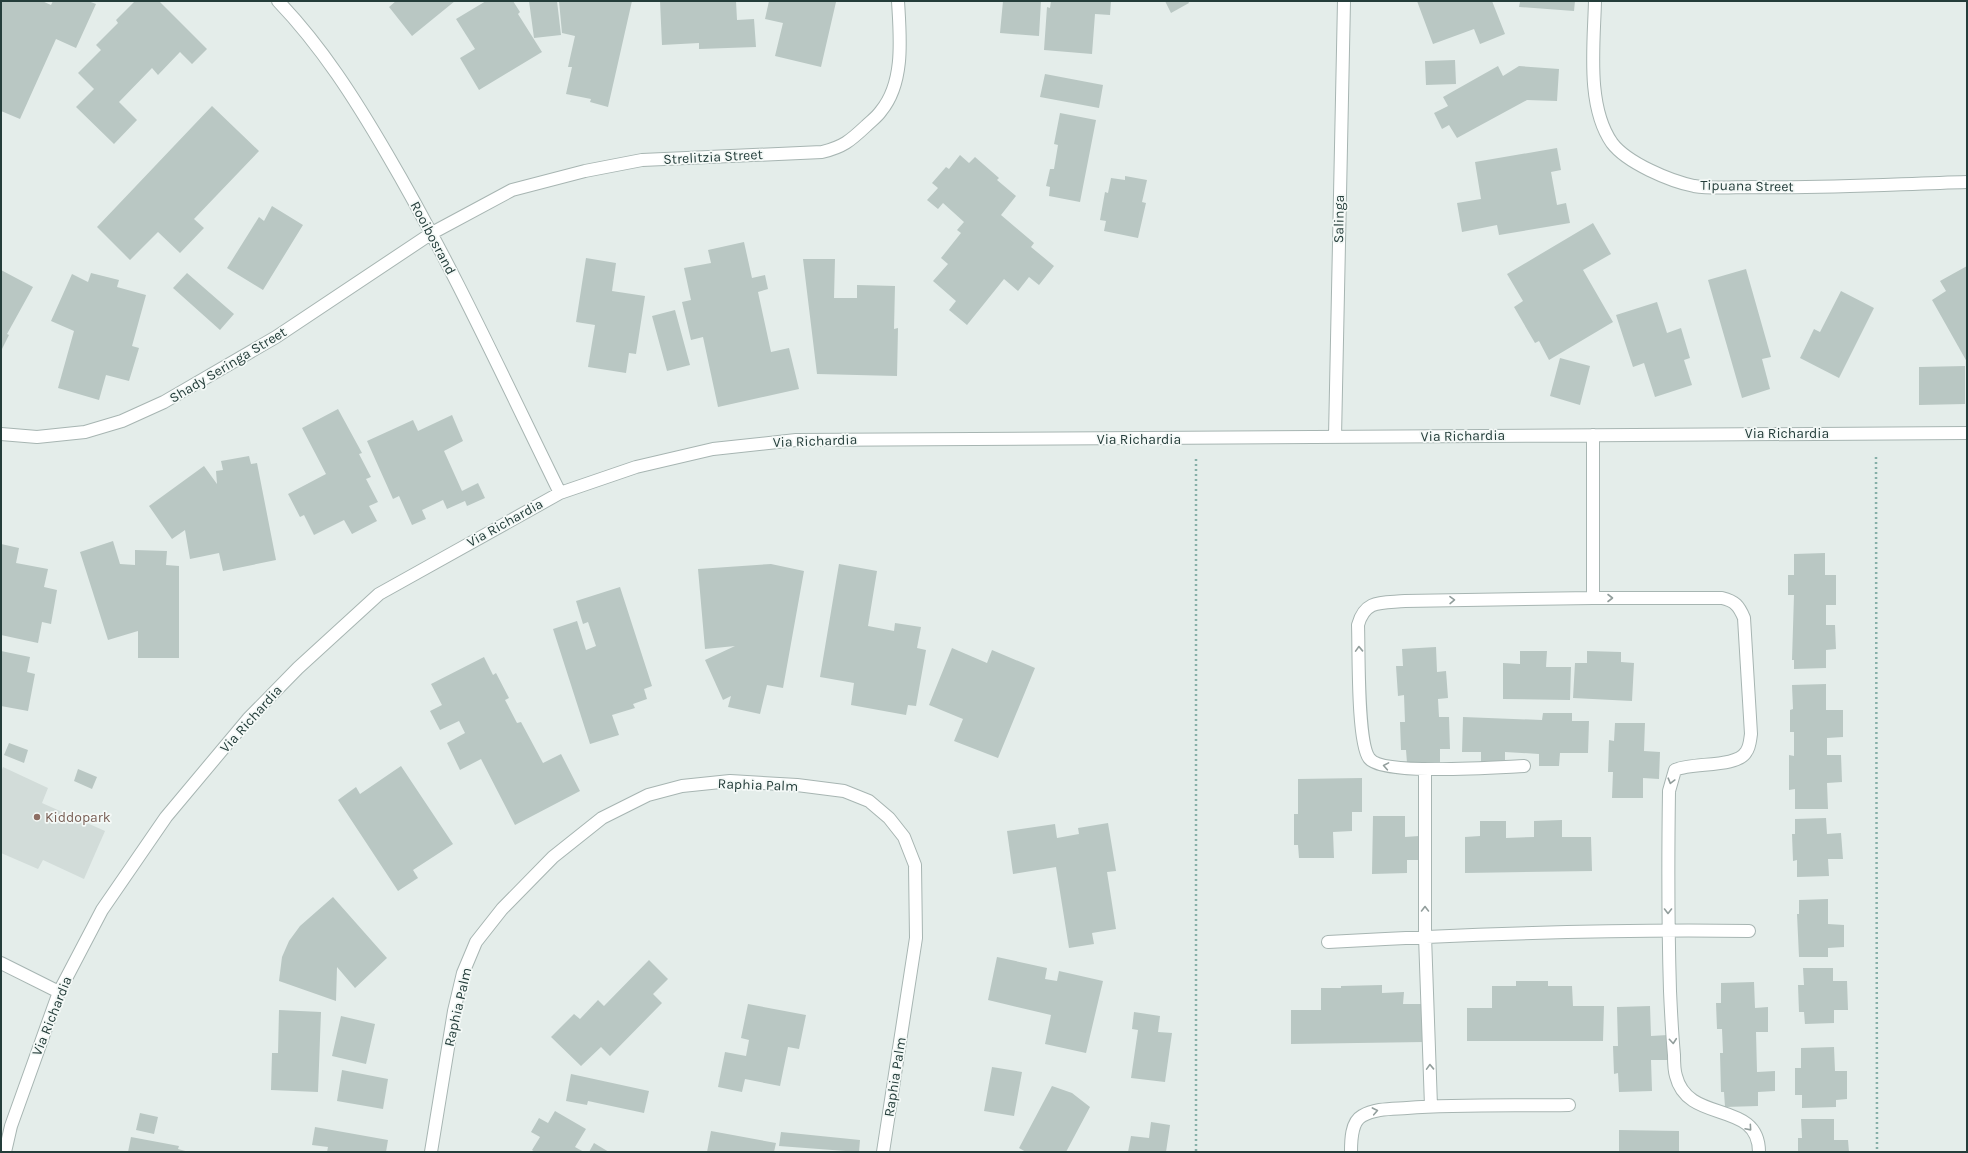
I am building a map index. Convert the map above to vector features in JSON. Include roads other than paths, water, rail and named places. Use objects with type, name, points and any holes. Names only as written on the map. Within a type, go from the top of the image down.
[{"type":"street","name":"Rooibosrand","points":[[278,1],[323,54],[353,96],[432,233],[560,493]]},
{"type":"street","name":"Strelitzia Street","points":[[432,233],[512,190],[585,171],[642,160],[822,152],[837,148],[849,142],[882,111],[892,92],[898,69],[900,40],[898,1]]},
{"type":"street","name":"Salinga","points":[[1335,437],[1344,1]]},
{"type":"street","name":"Tipuana Street","points":[[1595,1],[1593,66],[1597,104],[1604,128],[1613,144],[1631,161],[1665,176],[1694,186],[1781,188],[1967,182]]},
{"type":"street","name":"Shady Seringa Street","points":[[1,434],[37,437],[85,432],[122,421],[164,402],[276,337],[432,233]]},
{"type":"street","name":"Via Richardia","points":[[5,1152],[11,1126],[59,992],[102,910],[166,817],[248,719],[298,668],[380,594],[560,493],[636,466],[705,451],[796,440],[1196,439],[1593,434],[1967,433]]},
{"type":"street","points":[[1593,434],[1593,598]]},
{"type":"street","points":[[1524,766],[1425,770],[1377,764],[1369,759],[1365,748],[1362,730],[1358,626],[1361,615],[1366,608],[1377,603],[1405,601],[1593,598],[1722,598],[1732,601],[1737,605],[1744,618],[1751,734],[1746,754],[1739,759],[1725,762],[1683,766],[1675,770],[1671,778],[1669,791],[1668,930],[1671,1027],[1676,1076],[1682,1089],[1699,1106],[1730,1115],[1750,1127],[1757,1141],[1759,1152]]},
{"type":"street","points":[[1425,770],[1426,936],[1431,1106]]},
{"type":"street","name":"Raphia Palm","points":[[431,1152],[454,1011],[464,972],[476,942],[502,909],[553,856],[602,818],[648,795],[682,786],[730,781],[797,785],[844,791],[869,801],[889,818],[904,837],[915,865],[916,938],[883,1152]]},
{"type":"street","points":[[1328,942],[1426,936],[1668,930],[1749,931]]},
{"type":"street","points":[[1,963],[59,992]]},
{"type":"street","points":[[1351,1152],[1351,1136],[1360,1116],[1371,1111],[1431,1106],[1569,1105]]},
{"type":"place","name":"Kiddopark","points":[[37,817]]}]
